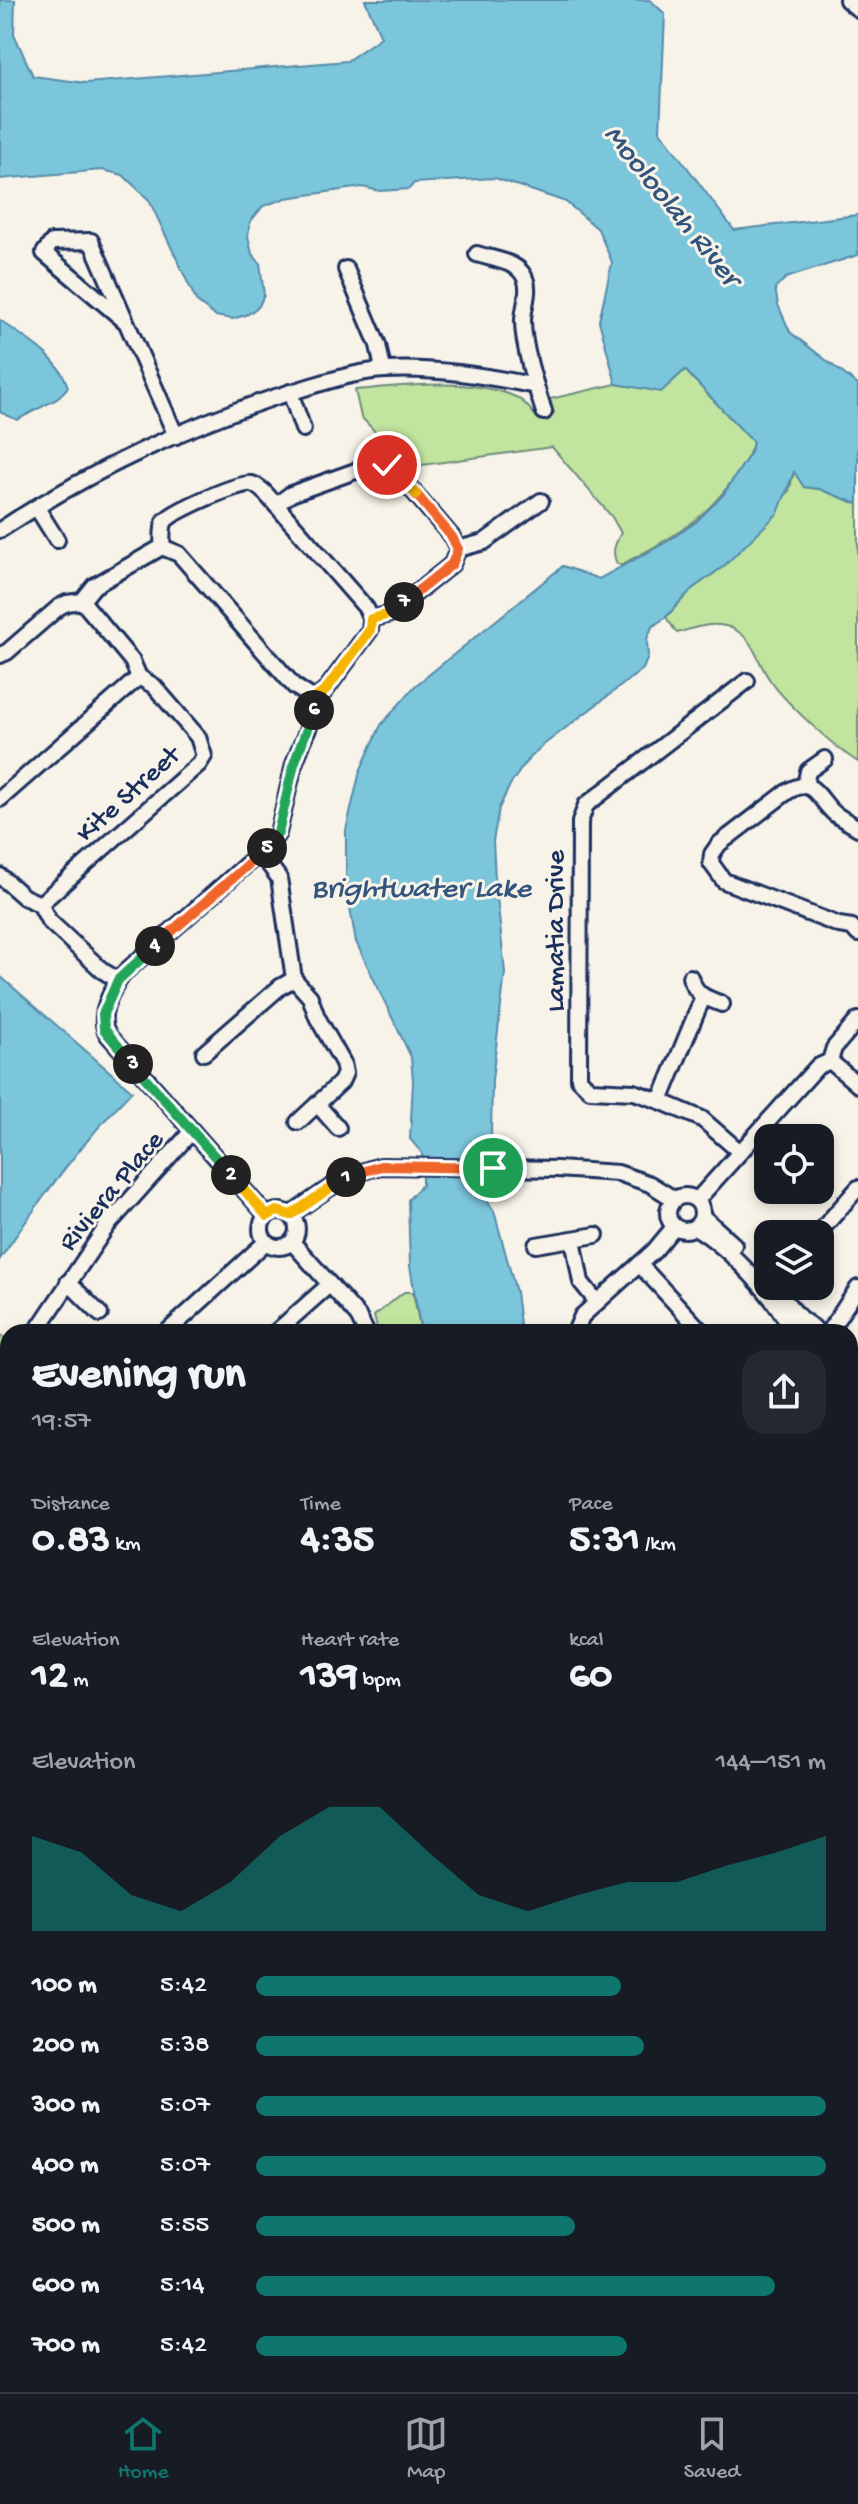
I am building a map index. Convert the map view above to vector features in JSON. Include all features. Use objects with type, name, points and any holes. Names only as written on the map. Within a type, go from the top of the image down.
[{"type":"street","points":[[847,0],[858,9]]},
{"type":"street","points":[[126,322],[44,253],[52,242],[91,241],[176,436]]},
{"type":"street","points":[[477,254],[516,266],[524,276],[528,286],[523,322],[544,412]]},
{"type":"street","points":[[346,269],[378,345],[383,369]]},
{"type":"street","points":[[0,530],[92,477],[176,436],[290,392],[383,369],[428,371],[536,386]]},
{"type":"street","points":[[290,392],[303,429]]},
{"type":"street","points":[[276,505],[291,494],[322,482],[375,464],[387,465],[396,471],[452,537],[458,549],[452,564],[390,614],[371,619]]},
{"type":"street","points":[[162,547],[166,520],[239,485],[253,484],[261,489],[366,608],[371,619],[370,630],[325,691],[314,699]]},
{"type":"street","points":[[458,549],[484,542],[541,501]]},
{"type":"street","points":[[37,508],[57,540]]},
{"type":"street","points":[[0,655],[59,607],[82,601],[94,586],[162,547]]},
{"type":"street","points":[[162,547],[179,554],[294,686],[314,699]]},
{"type":"street","name":"Kite Street","points":[[40,904],[199,764],[204,756],[198,737],[154,686],[139,677],[132,661],[82,601]]},
{"type":"street","points":[[0,799],[139,677]]},
{"type":"street","name":"Lamatia Drive","points":[[740,1152],[702,1119],[634,1092],[590,1090],[579,1079],[581,813],[586,805],[747,681]]},
{"type":"street","points":[[267,1216],[104,1029],[103,1014],[118,980],[261,854],[278,833],[294,764],[313,716],[314,699]]},
{"type":"street","points":[[805,786],[808,771],[825,759]]},
{"type":"street","points":[[856,927],[839,925],[724,881],[711,863],[712,854],[719,844],[793,788],[805,786],[817,793],[833,812],[858,828]]},
{"type":"street","points":[[261,854],[279,878],[294,979],[310,997],[345,1073],[341,1082],[298,1122]]},
{"type":"street","points":[[0,876],[24,897],[40,904],[49,921],[103,971],[118,980]]},
{"type":"street","points":[[690,977],[694,988],[703,997],[722,1004]]},
{"type":"street","points":[[204,1053],[280,987],[294,979]]},
{"type":"street","points":[[660,1101],[703,997]]},
{"type":"street","points":[[787,1324],[769,1297],[698,1222],[697,1200],[817,1067],[830,1061],[834,1048],[858,1020]]},
{"type":"street","points":[[830,1061],[858,1085]]},
{"type":"street","points":[[317,1104],[338,1128]]},
{"type":"street","name":"Riviera Place","points":[[41,1324],[107,1226],[192,1131]]},
{"type":"street","points":[[291,1215],[351,1175],[381,1166],[618,1173],[650,1184],[674,1199],[689,1196],[697,1200]]},
{"type":"street","points":[[830,1220],[858,1188]]},
{"type":"street","points":[[674,1199],[668,1213],[674,1227]]},
{"type":"street","points":[[277,1211],[291,1215],[297,1231],[292,1242],[277,1247],[266,1242],[261,1228],[267,1216],[277,1211]]},
{"type":"street","points":[[674,1227],[684,1230],[698,1222]]},
{"type":"street","points":[[698,1222],[730,1240],[754,1266]]},
{"type":"street","points":[[578,1324],[582,1316],[640,1265],[674,1227]]},
{"type":"street","points":[[536,1245],[596,1235]]},
{"type":"street","points":[[573,1239],[581,1282],[597,1302]]},
{"type":"street","points":[[176,1324],[266,1242]]},
{"type":"street","points":[[292,1242],[362,1324]]},
{"type":"street","points":[[640,1265],[695,1324]]},
{"type":"street","name":"Riviera Place","points":[[68,1282],[100,1314]]},
{"type":"street","points":[[285,1324],[329,1285]]},
{"type":"street","points":[[825,1324],[858,1288]]},
{"type":"street","points":[[784,1300],[808,1324]]},
{"type":"green space","points":[[685,370],[753,442],[752,446],[724,491],[699,517],[621,565],[617,564],[614,552],[621,533],[612,517],[552,447],[415,466],[388,445],[361,417],[355,390],[474,386],[515,397],[538,419],[554,413],[550,399],[616,384],[661,391]]},
{"type":"green space","points":[[794,471],[804,487],[819,489],[858,504],[858,762],[823,735],[785,698],[768,677],[743,635],[723,625],[677,633],[666,617],[692,589],[724,566],[789,491]]},
{"type":"green space","points":[[404,1292],[413,1292],[419,1324],[376,1324],[374,1316]]},
{"type":"water","points":[[0,0],[15,0],[14,34],[33,76],[86,83],[347,61],[381,37],[365,0],[650,0],[665,14],[660,131],[734,230],[858,215],[858,255],[786,278],[775,288],[778,305],[790,332],[858,385],[858,504],[819,489],[804,487],[794,472],[778,513],[724,566],[692,589],[652,627],[643,669],[542,746],[510,785],[499,808],[493,841],[505,973],[492,1080],[491,1138],[478,1158],[478,1187],[494,1211],[516,1292],[520,1324],[420,1324],[410,1266],[408,1200],[422,1185],[422,1153],[410,1139],[411,1057],[356,942],[346,886],[346,830],[360,771],[381,725],[415,686],[563,566],[599,579],[696,522],[723,495],[751,452],[753,442],[685,370],[661,392],[616,384],[599,321],[612,262],[598,229],[566,202],[495,178],[414,183],[409,189],[380,191],[362,187],[286,198],[263,206],[250,222],[248,236],[252,254],[260,263],[264,295],[259,306],[233,319],[215,316],[197,302],[149,200],[123,175],[102,170],[0,179]]},
{"type":"water","points":[[0,320],[49,357],[68,387],[57,399],[17,420],[0,412]]},
{"type":"water","points":[[0,976],[132,1091],[62,1172],[0,1259]]},
{"type":"route","points":[[387,465],[396,471],[456,542],[457,557],[390,614],[371,619],[370,630],[325,691],[314,699],[313,716],[294,764],[278,833],[272,842],[125,972],[118,980],[102,1022],[108,1035],[267,1216],[277,1211],[291,1215],[340,1180],[381,1166],[493,1168]]},
{"type":"water label","name":"Mooloolah River","points":[[674,204]]},
{"type":"water label","name":"Brightwater Lake","points":[[421,886]]}]
